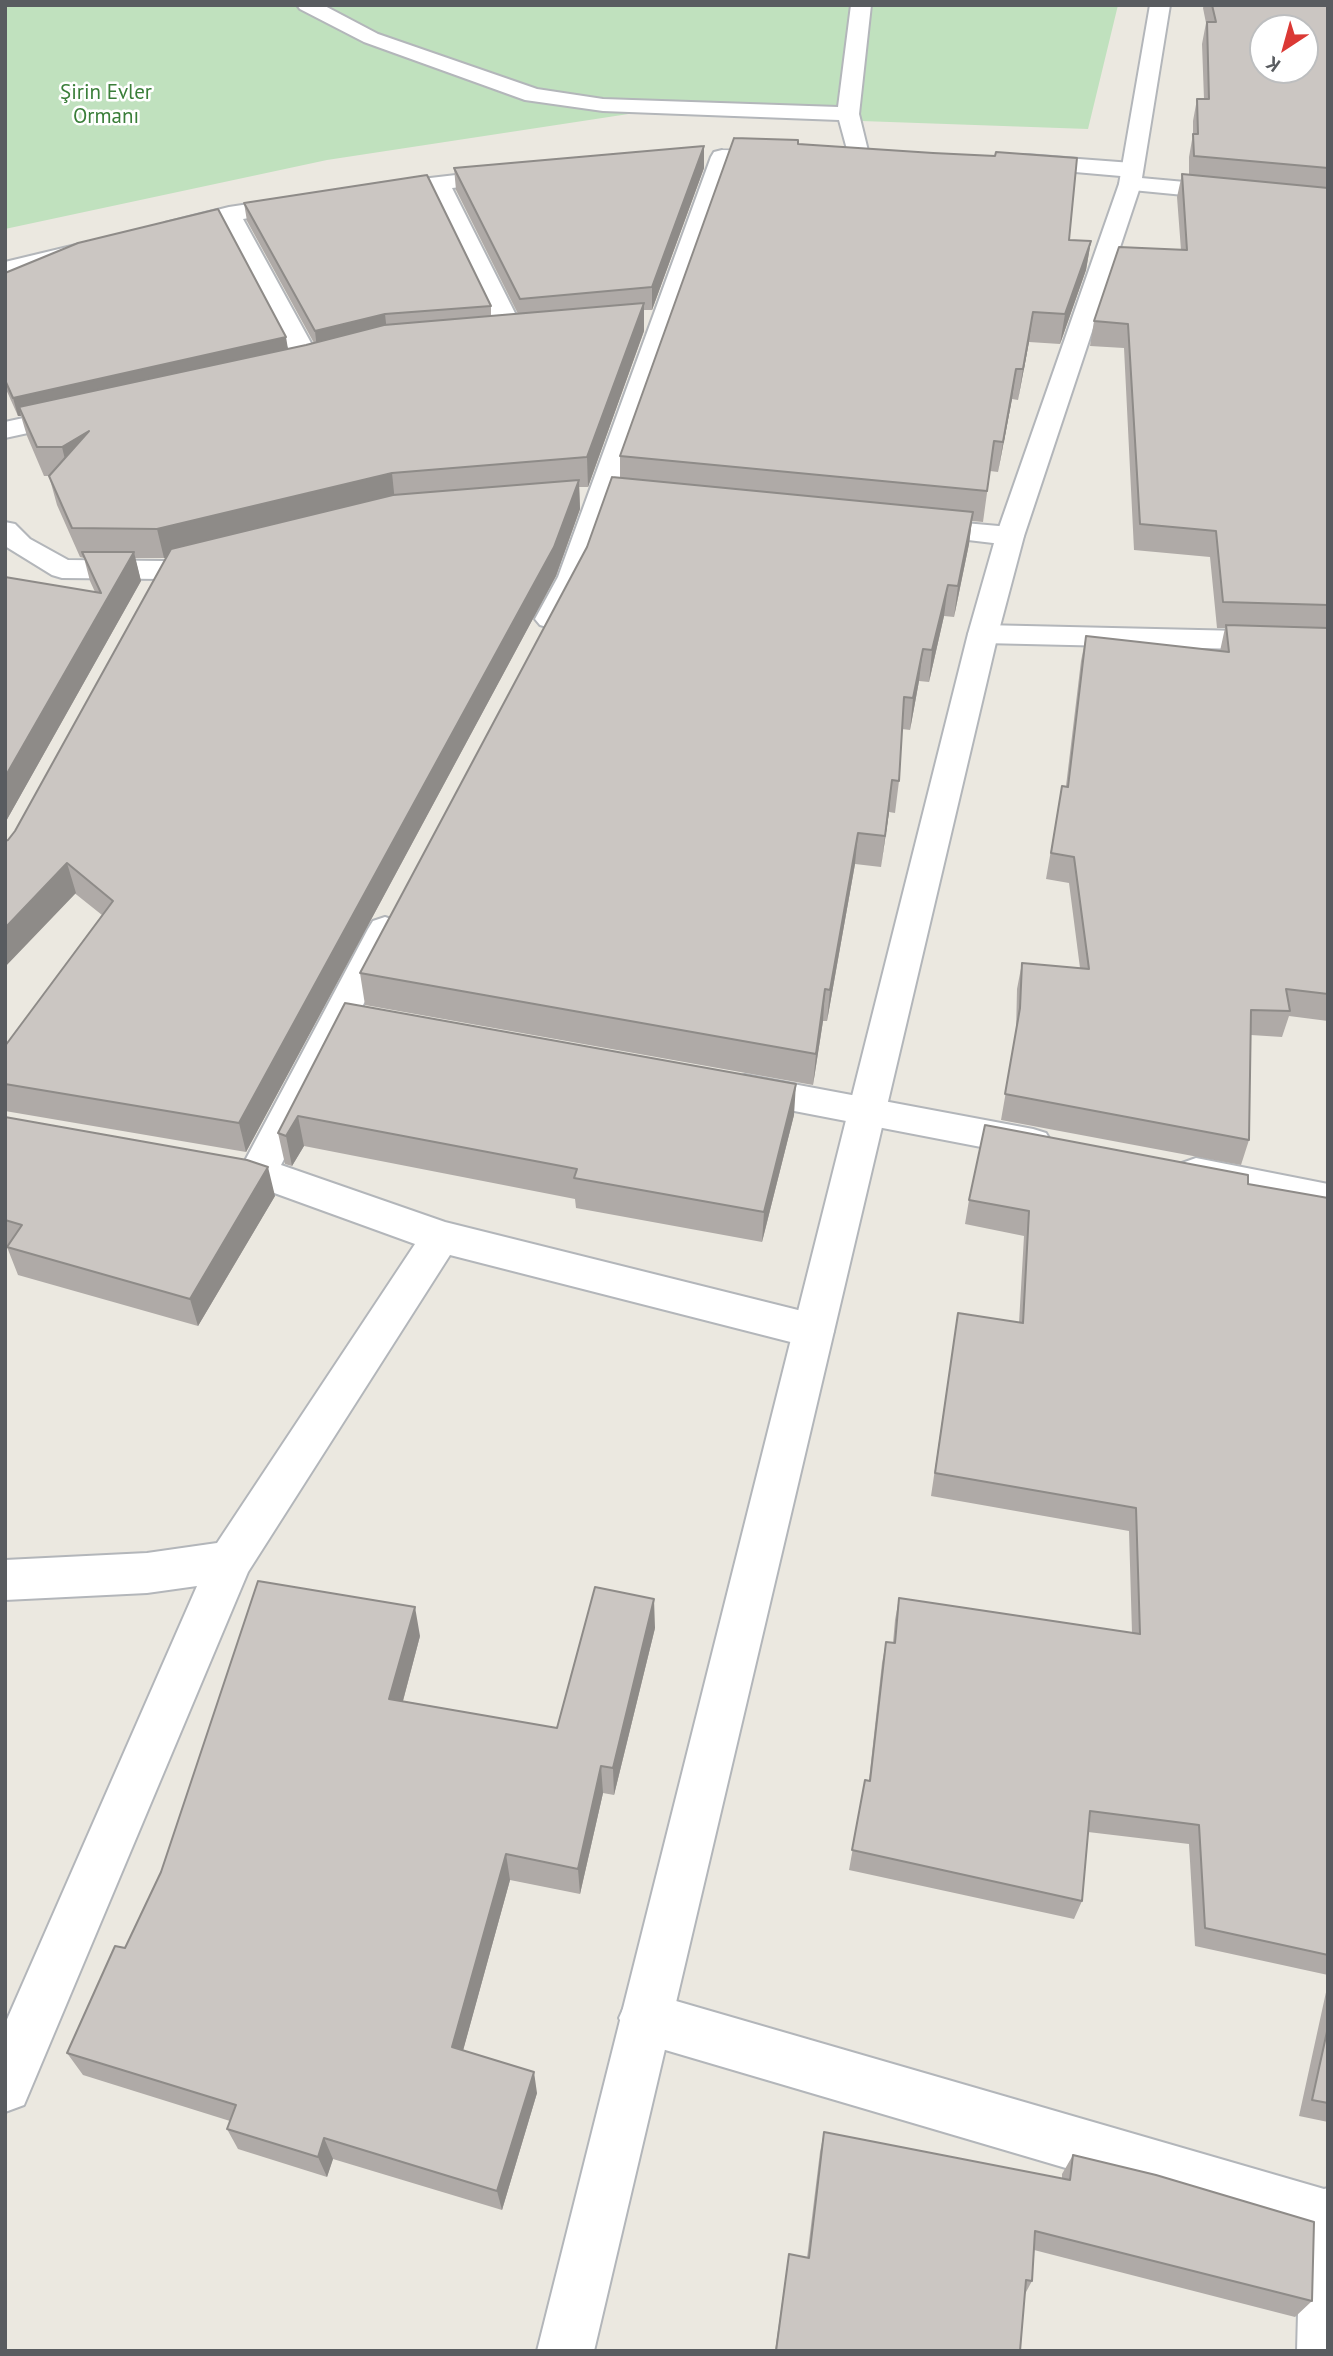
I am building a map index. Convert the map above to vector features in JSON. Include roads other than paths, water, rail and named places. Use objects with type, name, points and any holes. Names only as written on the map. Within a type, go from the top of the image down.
[{"type":"street","points":[[307,5],[371,38],[533,95],[603,105],[848,114]]},
{"type":"street","points":[[859,159],[848,114],[861,5]]},
{"type":"street","points":[[565,2351],[983,634],[1010,536],[1131,177],[1160,5]]},
{"type":"street","points":[[533,650],[572,577],[722,157]]},
{"type":"street","points":[[695,159],[804,158]]},
{"type":"street","points":[[832,159],[885,159]]},
{"type":"street","points":[[1000,161],[1078,164],[1131,177],[1328,202]]},
{"type":"street","points":[[360,194],[438,182],[533,174]]},
{"type":"street","points":[[438,182],[511,331]]},
{"type":"street","points":[[150,234],[229,214],[320,200]]},
{"type":"street","points":[[229,214],[309,363]]},
{"type":"street","points":[[5,269],[97,247]]},
{"type":"street","points":[[639,321],[665,319]]},
{"type":"street","points":[[484,334],[537,329]]},
{"type":"street","points":[[282,369],[335,356]]},
{"type":"street","points":[[5,430],[98,410]]},
{"type":"street","points":[[887,524],[1010,536]]},
{"type":"street","points":[[5,530],[20,545],[62,569],[168,576]]},
{"type":"street","points":[[983,634],[1328,642]]},
{"type":"street","points":[[258,1172],[403,894]]},
{"type":"street","points":[[338,1016],[378,1024]]},
{"type":"street","points":[[717,1084],[1070,1149]]},
{"type":"street","points":[[218,1165],[258,1172],[441,1237],[814,1331]]},
{"type":"street","points":[[1165,1168],[1328,1199]]},
{"type":"street","points":[[5,2086],[230,1562],[441,1237]]},
{"type":"street","points":[[5,1580],[147,1573],[230,1562]]},
{"type":"street","points":[[645,2018],[1328,2216],[1325,2351]]},
{"type":"park label","name":"Şirin Evler Ormanı","points":[[106,105]]}]
